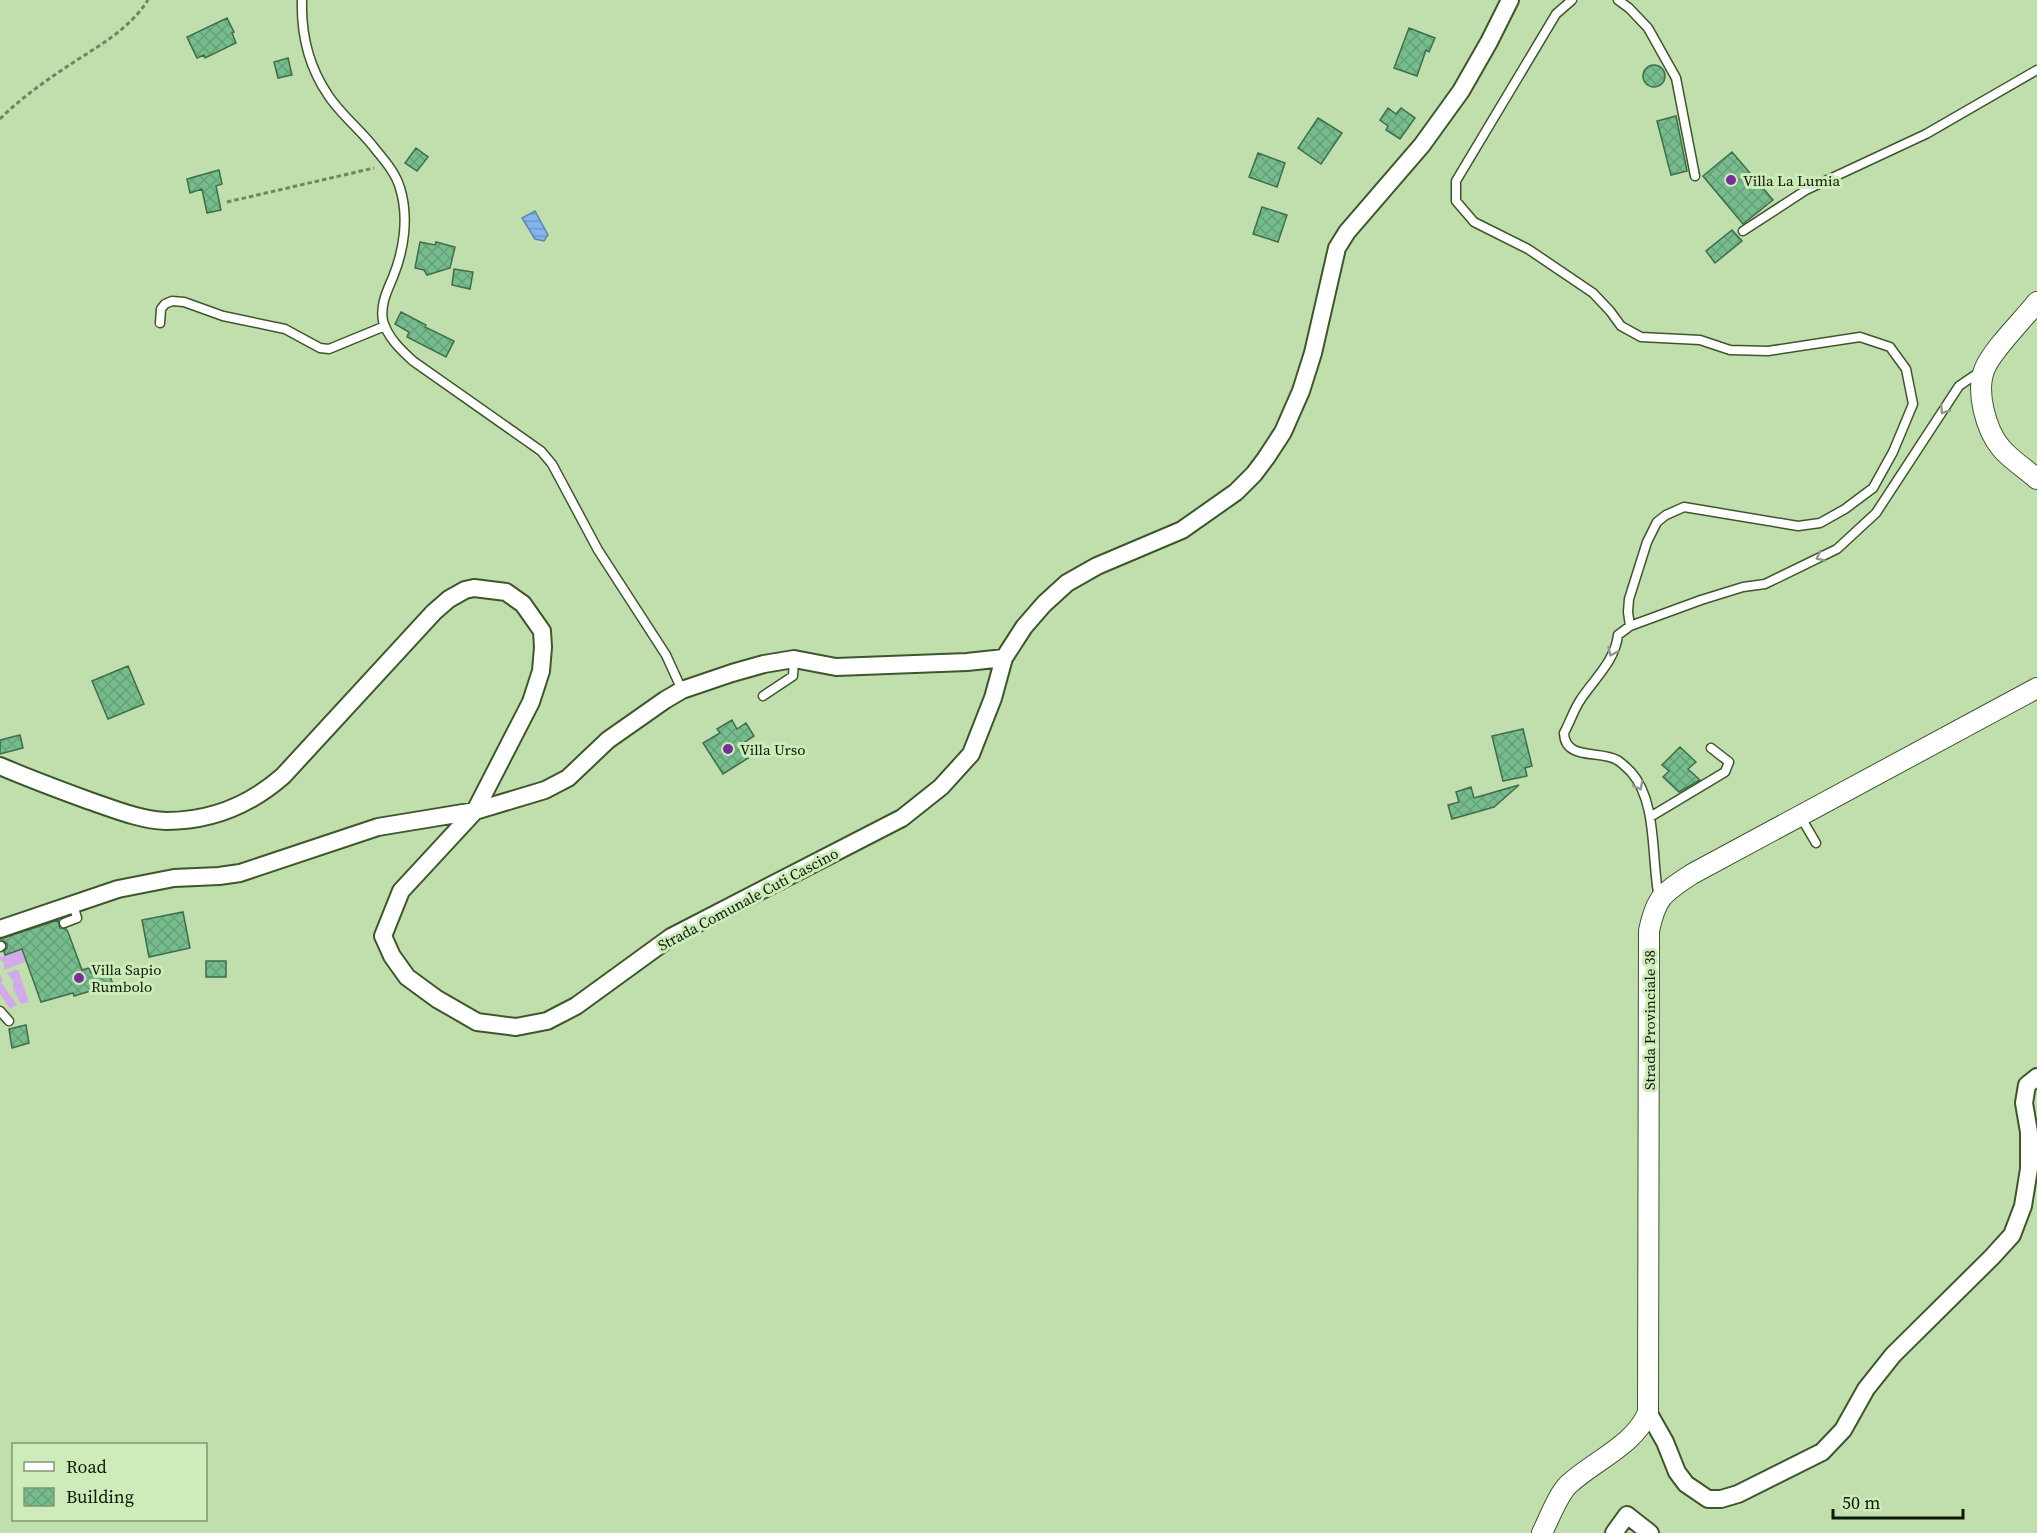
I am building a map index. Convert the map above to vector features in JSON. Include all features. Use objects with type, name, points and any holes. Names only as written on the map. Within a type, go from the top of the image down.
[{"type":"street","name":"Strada Comunale Cuti Cascino","points":[[0,766],[61,791],[138,816],[165,821],[227,811],[266,791],[283,776],[434,612],[449,599],[474,588],[506,592],[523,604],[542,631],[541,671],[531,702],[475,811],[401,891],[383,936],[392,956],[407,977],[477,1022],[516,1027],[548,1021],[576,1006],[671,937],[902,818],[941,787],[971,754],[993,698],[1004,658],[1024,627],[1044,604],[1067,583],[1097,566],[1182,530],[1215,508],[1254,474],[1282,432],[1301,391],[1313,353],[1337,248],[1347,232],[1422,145],[1461,91],[1510,0]]},
{"type":"street","points":[[2037,302],[1984,369],[1982,403],[1986,420],[2001,448],[2037,479]]},
{"type":"street","points":[[0,941],[73,904],[118,890],[174,878],[240,873],[378,827],[475,811],[545,790],[568,778],[608,740],[665,700],[682,690],[732,673],[794,659],[836,667],[967,662],[1004,658]]},
{"type":"street","points":[[1659,899],[1692,874],[2037,688]]},
{"type":"street","name":"Strada Provinciale 38","points":[[1648,1412],[1649,932],[1653,912],[1659,899]]},
{"type":"street","points":[[1648,1412],[1665,1442],[1677,1473],[1686,1484],[1708,1499],[1721,1499],[1738,1494],[1822,1452],[1844,1430],[1866,1389],[1893,1355],[2012,1235],[2023,1206],[2029,1169],[2029,1132],[2024,1103],[2027,1085],[2037,1077]]},
{"type":"street","points":[[1542,1533],[1567,1486],[1587,1468],[1637,1433],[1648,1412]]},
{"type":"street","points":[[1614,1533],[1627,1515],[1650,1533]]},
{"type":"lane","points":[[302,0],[304,43],[328,96],[370,142],[399,182],[405,207],[402,247],[384,302],[382,318],[395,345],[413,361],[541,451],[552,464],[598,550],[666,655],[682,690]]},
{"type":"lane","points":[[1572,0],[1556,14],[1456,182],[1456,201],[1474,222],[1528,249],[1593,293],[1621,326],[1641,337],[1700,340],[1731,350],[1768,351],[1860,337],[1890,347],[1906,369],[1913,404],[1893,453],[1873,488],[1845,509],[1820,523],[1798,526],[1684,507],[1666,515],[1658,522],[1647,542],[1629,599],[1630,626]]},
{"type":"lane","points":[[1618,0],[1648,28],[1676,78],[1695,177]]},
{"type":"lane","points":[[1743,231],[1806,190],[1926,134],[2037,70]]},
{"type":"lane","points":[[160,323],[161,309],[165,304],[172,301],[184,302],[223,316],[285,329],[320,348],[329,349],[385,326]]},
{"type":"lane","points":[[1659,899],[1650,817],[1641,787],[1631,772],[1617,759],[1575,752],[1564,738],[1564,733],[1580,701],[1600,675],[1616,648],[1618,635],[1630,626],[1743,586],[1765,584],[1837,549],[1876,513],[1959,386],[1984,369]]},
{"type":"lane","points":[[763,696],[793,676],[794,659]]},
{"type":"lane","points":[[1650,817],[1725,772],[1729,762],[1711,748]]},
{"type":"lane","points":[[1800,816],[1816,843]]},
{"type":"lane","points":[[64,923],[77,918],[73,904]]},
{"type":"lane","points":[[0,1011],[9,1021]]},
{"type":"path","points":[[0,119],[53,76],[126,27],[137,17],[148,0]]},
{"type":"path","points":[[227,202],[388,165]]},
{"type":"shaded area","points":[[22,949],[27,961],[4,970],[4,962],[0,960],[0,957]]},
{"type":"shaded area","points":[[18,969],[29,1002],[21,1004],[13,989],[13,981],[7,973]]},
{"type":"shaded area","points":[[0,974],[3,980],[1,982],[17,1005],[10,1009],[0,994]]},
{"type":"water","points":[[535,211],[548,235],[544,241],[535,239],[522,218]]},
{"type":"building","points":[[227,18],[234,32],[232,33],[236,43],[205,58],[204,55],[197,58],[187,37]]},
{"type":"building","points":[[1409,28],[1435,38],[1429,52],[1426,50],[1417,76],[1394,68]]},
{"type":"building","points":[[288,58],[292,75],[278,78],[274,62]]},
{"type":"building","points":[[1654,65],[1662,68],[1665,76],[1662,84],[1654,87],[1646,84],[1643,76],[1646,68]]},
{"type":"building","points":[[1388,108],[1396,114],[1401,108],[1415,118],[1400,139],[1386,130],[1388,126],[1380,120]]},
{"type":"building","points":[[1676,116],[1687,171],[1671,175],[1657,121]]},
{"type":"building","points":[[1318,118],[1342,133],[1321,164],[1298,148]]},
{"type":"building","points":[[416,148],[428,157],[417,171],[405,163]]},
{"type":"building","name":"Villa La Lumia","points":[[1732,152],[1773,200],[1743,224],[1703,176]]},
{"type":"building","points":[[1258,153],[1285,163],[1277,187],[1249,177]]},
{"type":"building","points":[[219,170],[222,184],[216,186],[221,210],[207,213],[202,189],[190,193],[187,179]]},
{"type":"building","points":[[1262,207],[1287,215],[1278,242],[1253,234]]},
{"type":"building","points":[[1732,230],[1742,241],[1715,263],[1706,251]]},
{"type":"building","points":[[420,242],[435,245],[436,242],[455,247],[450,268],[427,275],[424,270],[415,268]]},
{"type":"building","points":[[454,269],[473,272],[470,289],[452,285]]},
{"type":"building","points":[[401,312],[454,341],[446,357],[407,337],[409,332],[395,324]]},
{"type":"building","points":[[128,666],[144,704],[108,719],[92,681]]},
{"type":"building","name":"Villa Urso","points":[[732,720],[737,729],[746,723],[754,736],[745,742],[753,755],[723,774],[703,743],[720,733],[717,729]]},
{"type":"building","points":[[1523,729],[1532,766],[1525,768],[1527,776],[1503,781],[1492,736]]},
{"type":"building","points":[[20,735],[23,748],[0,754],[0,740]]},
{"type":"building","points":[[1680,747],[1696,762],[1688,769],[1700,780],[1679,792],[1663,777],[1669,771],[1662,765]]},
{"type":"building","points":[[1519,785],[1494,807],[1452,819],[1448,805],[1459,802],[1456,792],[1471,787],[1474,798]]},
{"type":"building","points":[[183,912],[190,948],[149,957],[142,920]]},
{"type":"building","points":[[58,920],[60,928],[68,932],[82,970],[89,968],[91,973],[106,967],[113,984],[74,996],[73,993],[41,1002],[22,949],[5,955],[7,944],[0,939]]},
{"type":"building","points":[[206,961],[226,961],[226,977],[206,977]]},
{"type":"building","points":[[26,1025],[29,1043],[12,1048],[9,1029]]},
{"type":"place","name":"Villa La Lumia","points":[[1731,180]]},
{"type":"place","name":"Villa Urso","points":[[728,749]]},
{"type":"place","name":"Villa Sapio Rumbolo","points":[[79,978]]}]
